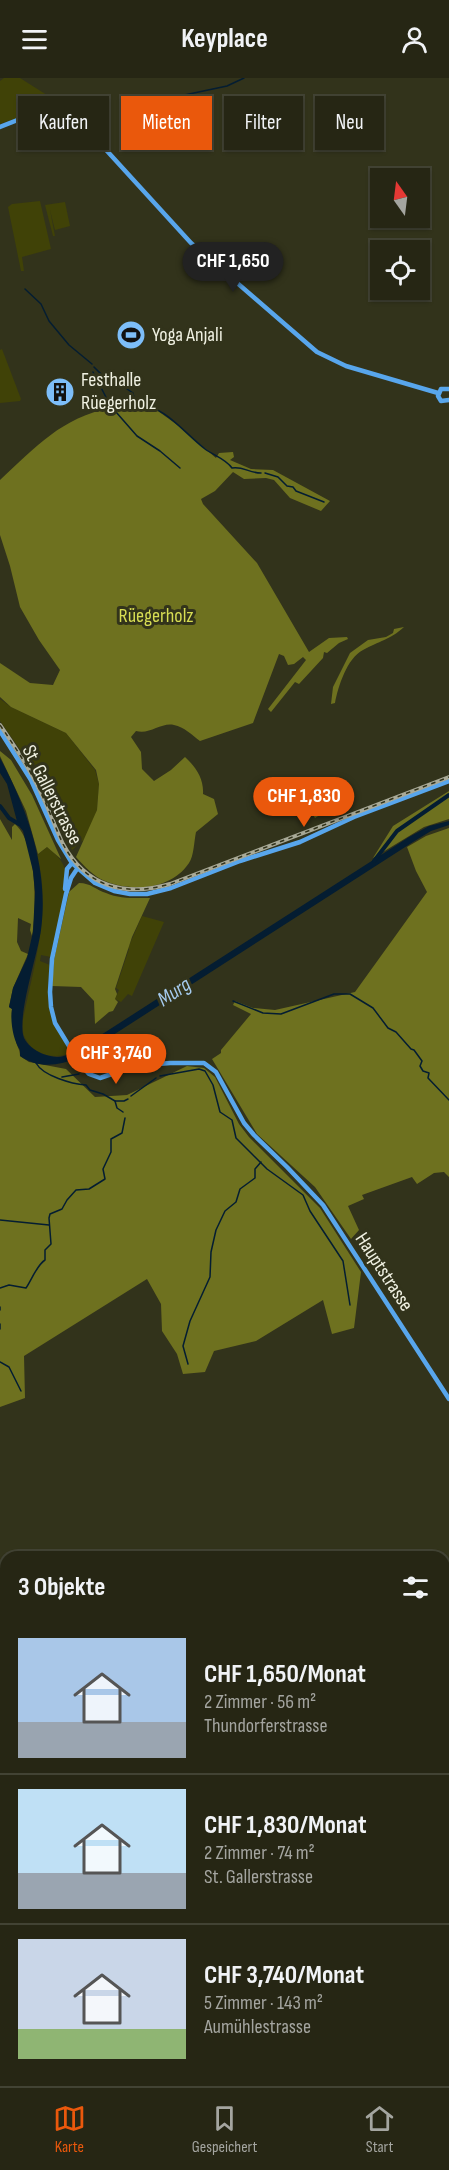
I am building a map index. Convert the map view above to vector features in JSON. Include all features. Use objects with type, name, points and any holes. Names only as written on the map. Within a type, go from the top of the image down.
[{"type":"street","points":[[0,127],[18,120]]},
{"type":"street","points":[[107,150],[191,243],[317,352],[346,366],[438,393]]},
{"type":"street","points":[[438,393],[443,388],[449,389]]},
{"type":"street","points":[[438,393],[441,401],[449,400]]},
{"type":"street","name":"St. Gallerstrasse","points":[[0,731],[31,780],[60,846],[77,869],[95,883],[114,891],[138,894],[155,892],[300,842],[354,817],[449,781]]},
{"type":"street","points":[[66,894],[66,872],[72,863]]},
{"type":"street","points":[[66,894],[71,878],[77,869]]},
{"type":"street","name":"Hauptstrasse","points":[[66,894],[52,959],[50,999],[55,1023],[80,1064],[89,1074],[100,1078],[141,1065],[204,1063],[216,1072],[254,1136],[323,1205],[449,1399]]},
{"type":"shaded area","points":[[4,78],[20,78],[48,96],[18,96],[18,118],[0,124],[0,81]]},
{"type":"shaded area","points":[[40,201],[51,249],[22,257],[24,271],[21,271],[8,207],[12,204]]},
{"type":"shaded area","points":[[65,202],[70,226],[55,230],[50,210],[55,236],[53,236],[45,205]]},
{"type":"shaded area","points":[[2,349],[20,401],[0,403],[0,350]]},
{"type":"shaded area","points":[[0,699],[11,707],[66,733],[95,770],[99,784],[97,810],[86,838],[72,850],[40,778],[0,721]]},
{"type":"shaded area","points":[[47,847],[62,862],[66,877],[51,957],[41,955],[40,961],[50,965],[48,991],[50,1011],[71,1053],[58,1056],[39,1052],[29,1044],[23,1034],[23,1019],[42,917],[43,896],[37,855]]},
{"type":"shaded area","points":[[142,916],[164,922],[132,996],[128,994],[121,1002],[115,999],[119,990],[116,988],[128,948]]},
{"type":"green space","name":"Rüegerholz","points":[[120,399],[151,406],[216,458],[219,453],[233,452],[234,457],[230,460],[251,469],[273,470],[330,501],[321,511],[290,498],[274,480],[244,479],[233,472],[215,491],[201,499],[257,563],[309,652],[329,638],[347,637],[348,639],[327,653],[324,652],[323,658],[299,684],[295,682],[271,712],[268,709],[306,660],[303,657],[294,664],[288,665],[284,656],[279,654],[253,723],[200,741],[185,729],[174,725],[136,731],[131,737],[141,752],[142,769],[154,781],[185,757],[198,774],[203,794],[214,799],[218,814],[196,832],[191,860],[181,872],[162,883],[139,887],[127,887],[101,879],[76,857],[97,810],[99,784],[96,770],[66,733],[11,707],[0,697],[0,663],[30,683],[53,685],[60,670],[20,607],[0,535],[0,480],[64,426],[94,412],[112,407],[112,402]]},
{"type":"green space","points":[[404,627],[352,659],[344,673],[335,703],[331,704],[333,687],[350,653],[368,640],[386,637],[393,633],[394,629]]},
{"type":"green space","points":[[0,751],[11,760],[32,795],[61,859],[47,847],[38,854],[26,811],[0,756]]},
{"type":"green space","points":[[318,790],[329,809],[315,818],[302,796]]},
{"type":"green space","points":[[449,791],[449,819],[424,827],[373,858],[393,826]]},
{"type":"green space","points":[[0,819],[12,840],[12,827],[15,824],[22,833],[28,846],[34,877],[35,910],[32,936],[31,924],[18,918],[17,942],[21,951],[28,954],[13,988],[9,1007],[12,1009],[13,1029],[20,1056],[29,1062],[66,1069],[95,1097],[127,1095],[187,1066],[204,1068],[215,1077],[239,1124],[249,1137],[320,1208],[361,1272],[354,1328],[332,1334],[323,1300],[256,1341],[214,1351],[205,1372],[183,1374],[177,1354],[162,1331],[161,1304],[147,1279],[24,1356],[25,1398],[0,1407]]},
{"type":"green space","points":[[449,828],[449,1177],[444,1172],[434,1173],[417,1184],[412,1177],[362,1195],[364,1199],[348,1206],[359,1230],[351,1239],[315,1187],[257,1134],[212,1059],[221,1053],[221,1050],[251,1014],[233,1005],[235,1001],[253,1008],[275,1010],[355,992],[427,892],[407,847],[426,836]]},
{"type":"green space","points":[[79,883],[116,896],[150,898],[132,937],[115,989],[117,994],[115,999],[118,1002],[113,1011],[95,1024],[94,1001],[81,987],[52,986],[54,960],[69,892]]},
{"type":"water","name":"Murg","points":[[0,758],[27,819],[39,863],[42,885],[41,930],[25,1002],[22,1029],[24,1038],[30,1046],[54,1057],[76,1051],[409,837],[429,826],[449,821],[449,825],[431,831],[413,842],[79,1057],[57,1064],[34,1063],[20,1056],[11,1019],[12,1009],[9,1007],[13,988],[27,958],[33,932],[35,892],[33,871],[23,831],[18,825],[7,784],[0,773]]},
{"type":"waterway","points":[[180,96],[227,86],[244,78]]},
{"type":"waterway","points":[[25,289],[41,304],[49,321],[69,345],[92,364]]},
{"type":"waterway","points":[[94,367],[106,379],[122,387]]},
{"type":"waterway","points":[[93,372],[110,405]]},
{"type":"waterway","points":[[127,389],[133,393],[134,398]]},
{"type":"waterway","points":[[135,402],[165,414],[205,449],[232,468],[261,473]]},
{"type":"waterway","points":[[116,412],[137,436],[180,468]]},
{"type":"waterway","points":[[265,473],[278,477],[296,491],[324,502]]},
{"type":"waterway","points":[[374,861],[397,831],[449,795]]},
{"type":"waterway","points":[[0,806],[9,818],[19,824]]},
{"type":"waterway","points":[[233,1001],[263,1013],[281,1014],[334,994],[350,994],[373,1008],[388,1028],[396,1032],[414,1050],[422,1061],[420,1066],[423,1071],[429,1073],[428,1078],[449,1100]]},
{"type":"waterway","points":[[36,1063],[51,1075],[86,1085],[90,1090],[115,1101],[128,1099]]},
{"type":"waterway","points":[[160,1076],[199,1069],[205,1071],[213,1085],[220,1112],[232,1120],[236,1138],[267,1169],[303,1195],[310,1211],[343,1261],[350,1305]]},
{"type":"waterway","points":[[62,1077],[79,1074]]},
{"type":"waterway","points":[[131,1096],[156,1078]]},
{"type":"waterway","points":[[115,1101],[117,1108],[123,1112]]},
{"type":"waterway","points":[[0,1288],[9,1285],[26,1288],[45,1260],[45,1250],[51,1244],[50,1214],[62,1209],[76,1190],[89,1189],[105,1179],[103,1169],[111,1152],[111,1139],[122,1133],[125,1118]]},
{"type":"waterway","points":[[188,1364],[183,1346],[190,1321],[210,1277],[211,1252],[216,1230],[225,1211],[236,1202],[240,1189],[255,1178],[255,1169],[261,1162]]},
{"type":"waterway","points":[[0,1220],[49,1225]]},
{"type":"waterway","points":[[0,1324],[0,1329]]},
{"type":"waterway","points":[[0,1362],[9,1367],[21,1391]]},
{"type":"railway","points":[[0,725],[32,775],[72,859],[95,879],[122,888],[153,888],[170,884],[449,777]]},
{"type":"place","name":"Yoga Anjali","points":[[131,335]]},
{"type":"place","name":"Festhalle Rüegerholz","points":[[60,392]]}]
